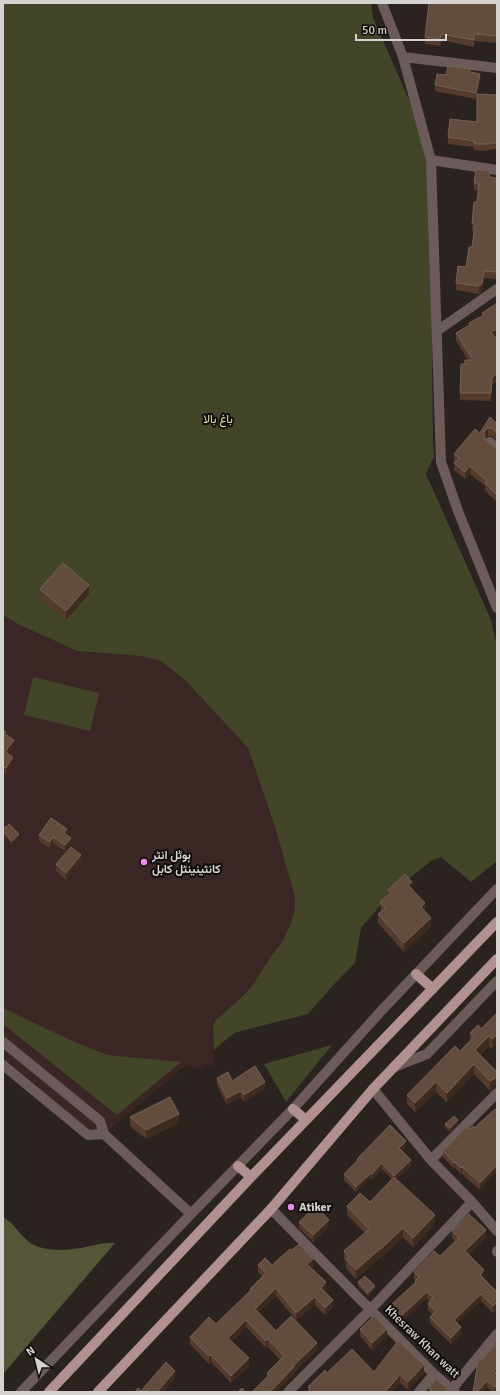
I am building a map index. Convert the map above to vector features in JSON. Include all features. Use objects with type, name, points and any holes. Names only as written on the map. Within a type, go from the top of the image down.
[{"type":"main road","points":[[49,1392],[251,1177],[497,922]]},
{"type":"main road","points":[[98,1392],[271,1209],[373,1090],[497,958]]},
{"type":"main road","points":[[416,974],[433,989]]},
{"type":"main road","points":[[293,1109],[306,1120]]},
{"type":"main road","points":[[238,1166],[251,1177]]},
{"type":"street","points":[[382,3],[403,57],[431,160],[441,462],[458,511],[497,608]]},
{"type":"street","points":[[403,57],[497,68]]},
{"type":"street","points":[[431,160],[497,170]]},
{"type":"street","points":[[437,331],[497,289]]},
{"type":"street","points":[[21,1392],[293,1109],[497,888]]},
{"type":"street","points":[[394,1068],[427,1054],[497,981]]},
{"type":"street","points":[[3,1042],[100,1121],[104,1134],[191,1214]]},
{"type":"street","points":[[3,1065],[88,1135],[104,1134]]},
{"type":"street","points":[[373,1090],[431,1160],[472,1202],[497,1231]]},
{"type":"street","points":[[431,1160],[497,1093]]},
{"type":"street","points":[[288,1392],[370,1310],[472,1202]]},
{"type":"street","name":"Khesraw Khan watt","points":[[271,1209],[434,1374],[453,1390]]},
{"type":"street","points":[[453,1390],[497,1334]]},
{"type":"street","points":[[419,1392],[434,1374]]},
{"type":"shaded area","name":"ہوٹل انٹر کانٹینینٹل کابل","points":[[3,615],[18,624],[77,651],[140,656],[161,661],[185,680],[248,748],[275,827],[295,897],[295,909],[291,923],[282,942],[254,983],[213,1026],[214,1065],[203,1065],[202,1068],[185,1066],[104,1134],[88,1135],[3,1065]]},
{"type":"green space","name":"باغ بالا","points":[[3,3],[371,3],[373,18],[414,111],[425,154],[432,214],[432,369],[434,456],[426,474],[491,620],[497,646],[497,861],[471,882],[441,857],[431,861],[391,893],[361,928],[355,963],[308,1014],[234,1033],[214,1050],[213,1026],[215,1021],[244,995],[254,983],[282,942],[291,923],[295,909],[295,897],[275,827],[248,748],[185,680],[161,661],[140,656],[77,651],[18,624],[3,615]]},
{"type":"green space","points":[[33,677],[99,693],[90,731],[24,715]]},
{"type":"green space","points":[[3,1008],[70,1040],[108,1055],[181,1062],[117,1115],[3,1024]]},
{"type":"green space","points":[[332,1045],[286,1102],[264,1064]]},
{"type":"green space","points":[[3,1217],[11,1223],[28,1241],[41,1248],[67,1250],[103,1243],[115,1243],[3,1374]]},
{"type":"building","points":[[429,3],[497,3],[497,36],[474,34],[474,40],[441,34],[440,39],[425,37]]},
{"type":"building","points":[[448,66],[470,69],[470,72],[480,74],[476,93],[435,85],[437,74],[446,75]]},
{"type":"building","points":[[477,94],[497,95],[497,143],[474,144],[474,141],[448,137],[450,119],[477,122]]},
{"type":"building","points":[[476,169],[490,171],[489,177],[497,178],[497,272],[484,271],[482,284],[479,286],[456,283],[458,266],[466,267],[469,247],[472,247],[475,224],[472,223],[474,202],[477,202],[479,184],[474,183]]},
{"type":"building","points":[[497,303],[497,329],[491,332],[497,340],[497,373],[492,378],[491,393],[460,393],[461,364],[465,364],[465,360],[473,360],[456,333],[470,325],[469,323],[484,315],[482,313]]},
{"type":"building","points":[[490,417],[497,424],[497,433],[492,428],[488,428],[484,432],[485,439],[495,448],[497,447],[497,495],[485,483],[487,481],[470,466],[465,472],[454,463],[459,458],[454,454],[475,429],[480,433]]},
{"type":"building","points":[[63,563],[89,585],[66,611],[40,589]]},
{"type":"building","points":[[3,730],[6,732],[5,734],[14,740],[5,752],[13,757],[6,768],[3,767]]},
{"type":"building","points":[[51,818],[67,829],[64,833],[71,838],[65,845],[53,837],[50,842],[39,835]]},
{"type":"building","points":[[9,824],[19,834],[12,841],[3,831],[3,829]]},
{"type":"building","points":[[71,847],[81,855],[66,873],[56,864]]},
{"type":"building","points":[[405,874],[412,882],[408,885],[425,903],[421,907],[431,918],[404,943],[378,914],[385,908],[380,902],[391,893],[388,890]]},
{"type":"building","points":[[497,1013],[497,1035],[492,1039],[489,1036],[475,1050],[497,1072],[497,1077],[490,1081],[474,1064],[447,1093],[436,1082],[415,1103],[407,1095],[455,1046],[460,1051],[474,1037],[470,1033],[478,1025],[481,1029]]},
{"type":"building","points":[[255,1066],[265,1082],[244,1095],[241,1091],[227,1098],[217,1078],[228,1072],[232,1081]]},
{"type":"building","points":[[170,1097],[179,1114],[146,1130],[130,1117]]},
{"type":"building","points":[[495,1109],[497,1111],[497,1165],[480,1183],[462,1167],[461,1168],[455,1162],[454,1163],[443,1151],[467,1126],[470,1129],[473,1126],[474,1128]]},
{"type":"building","points":[[454,1116],[458,1120],[450,1128],[445,1124]]},
{"type":"building","points":[[390,1125],[406,1141],[399,1148],[411,1160],[394,1176],[382,1163],[372,1174],[371,1173],[356,1187],[344,1174]]},
{"type":"building","points":[[394,1177],[435,1215],[413,1238],[403,1228],[356,1270],[346,1259],[349,1257],[344,1251],[369,1229],[347,1206],[360,1193],[370,1202]]},
{"type":"building","points":[[316,1206],[329,1220],[313,1235],[299,1222]]},
{"type":"building","points":[[469,1214],[486,1230],[465,1251],[484,1270],[480,1275],[497,1292],[497,1302],[493,1306],[481,1294],[454,1320],[461,1327],[451,1338],[430,1317],[436,1311],[428,1304],[433,1297],[427,1292],[401,1316],[391,1305],[416,1282],[415,1281],[419,1277],[414,1272],[434,1251],[440,1256],[459,1238],[452,1231]]},
{"type":"building","points":[[299,1244],[313,1259],[307,1264],[326,1282],[321,1288],[333,1300],[325,1308],[315,1297],[296,1313],[276,1288],[255,1309],[276,1331],[291,1316],[317,1343],[293,1366],[294,1367],[270,1392],[252,1392],[269,1375],[267,1373],[284,1356],[268,1339],[266,1341],[246,1320],[228,1338],[249,1358],[231,1376],[211,1355],[209,1356],[190,1337],[209,1317],[216,1324],[251,1290],[250,1289],[266,1273],[258,1265],[265,1258],[272,1265],[290,1249],[292,1250]]},
{"type":"building","points":[[365,1276],[375,1286],[368,1293],[358,1282]]},
{"type":"building","points":[[374,1316],[387,1329],[372,1343],[360,1329]]},
{"type":"building","points":[[398,1341],[424,1365],[408,1382],[400,1375],[385,1392],[308,1392],[310,1389],[308,1387],[325,1370],[327,1373],[352,1349],[374,1372]]},
{"type":"building","points":[[497,1343],[497,1367],[494,1371],[497,1374],[497,1385],[495,1387],[487,1381],[477,1392],[473,1392],[478,1361],[480,1358],[482,1360]]},
{"type":"building","points":[[166,1362],[175,1371],[157,1392],[135,1392],[138,1388],[141,1391]]},
{"type":"building","points":[[436,1379],[448,1389],[448,1392],[433,1392],[429,1388]]},
{"type":"building","points":[[242,1388],[245,1392],[238,1392]]},
{"type":"place","name":"ہوٹل انٹر کانٹینینٹل کابل","points":[[144,862]]},
{"type":"place","name":"Atiker","points":[[291,1207]]}]
